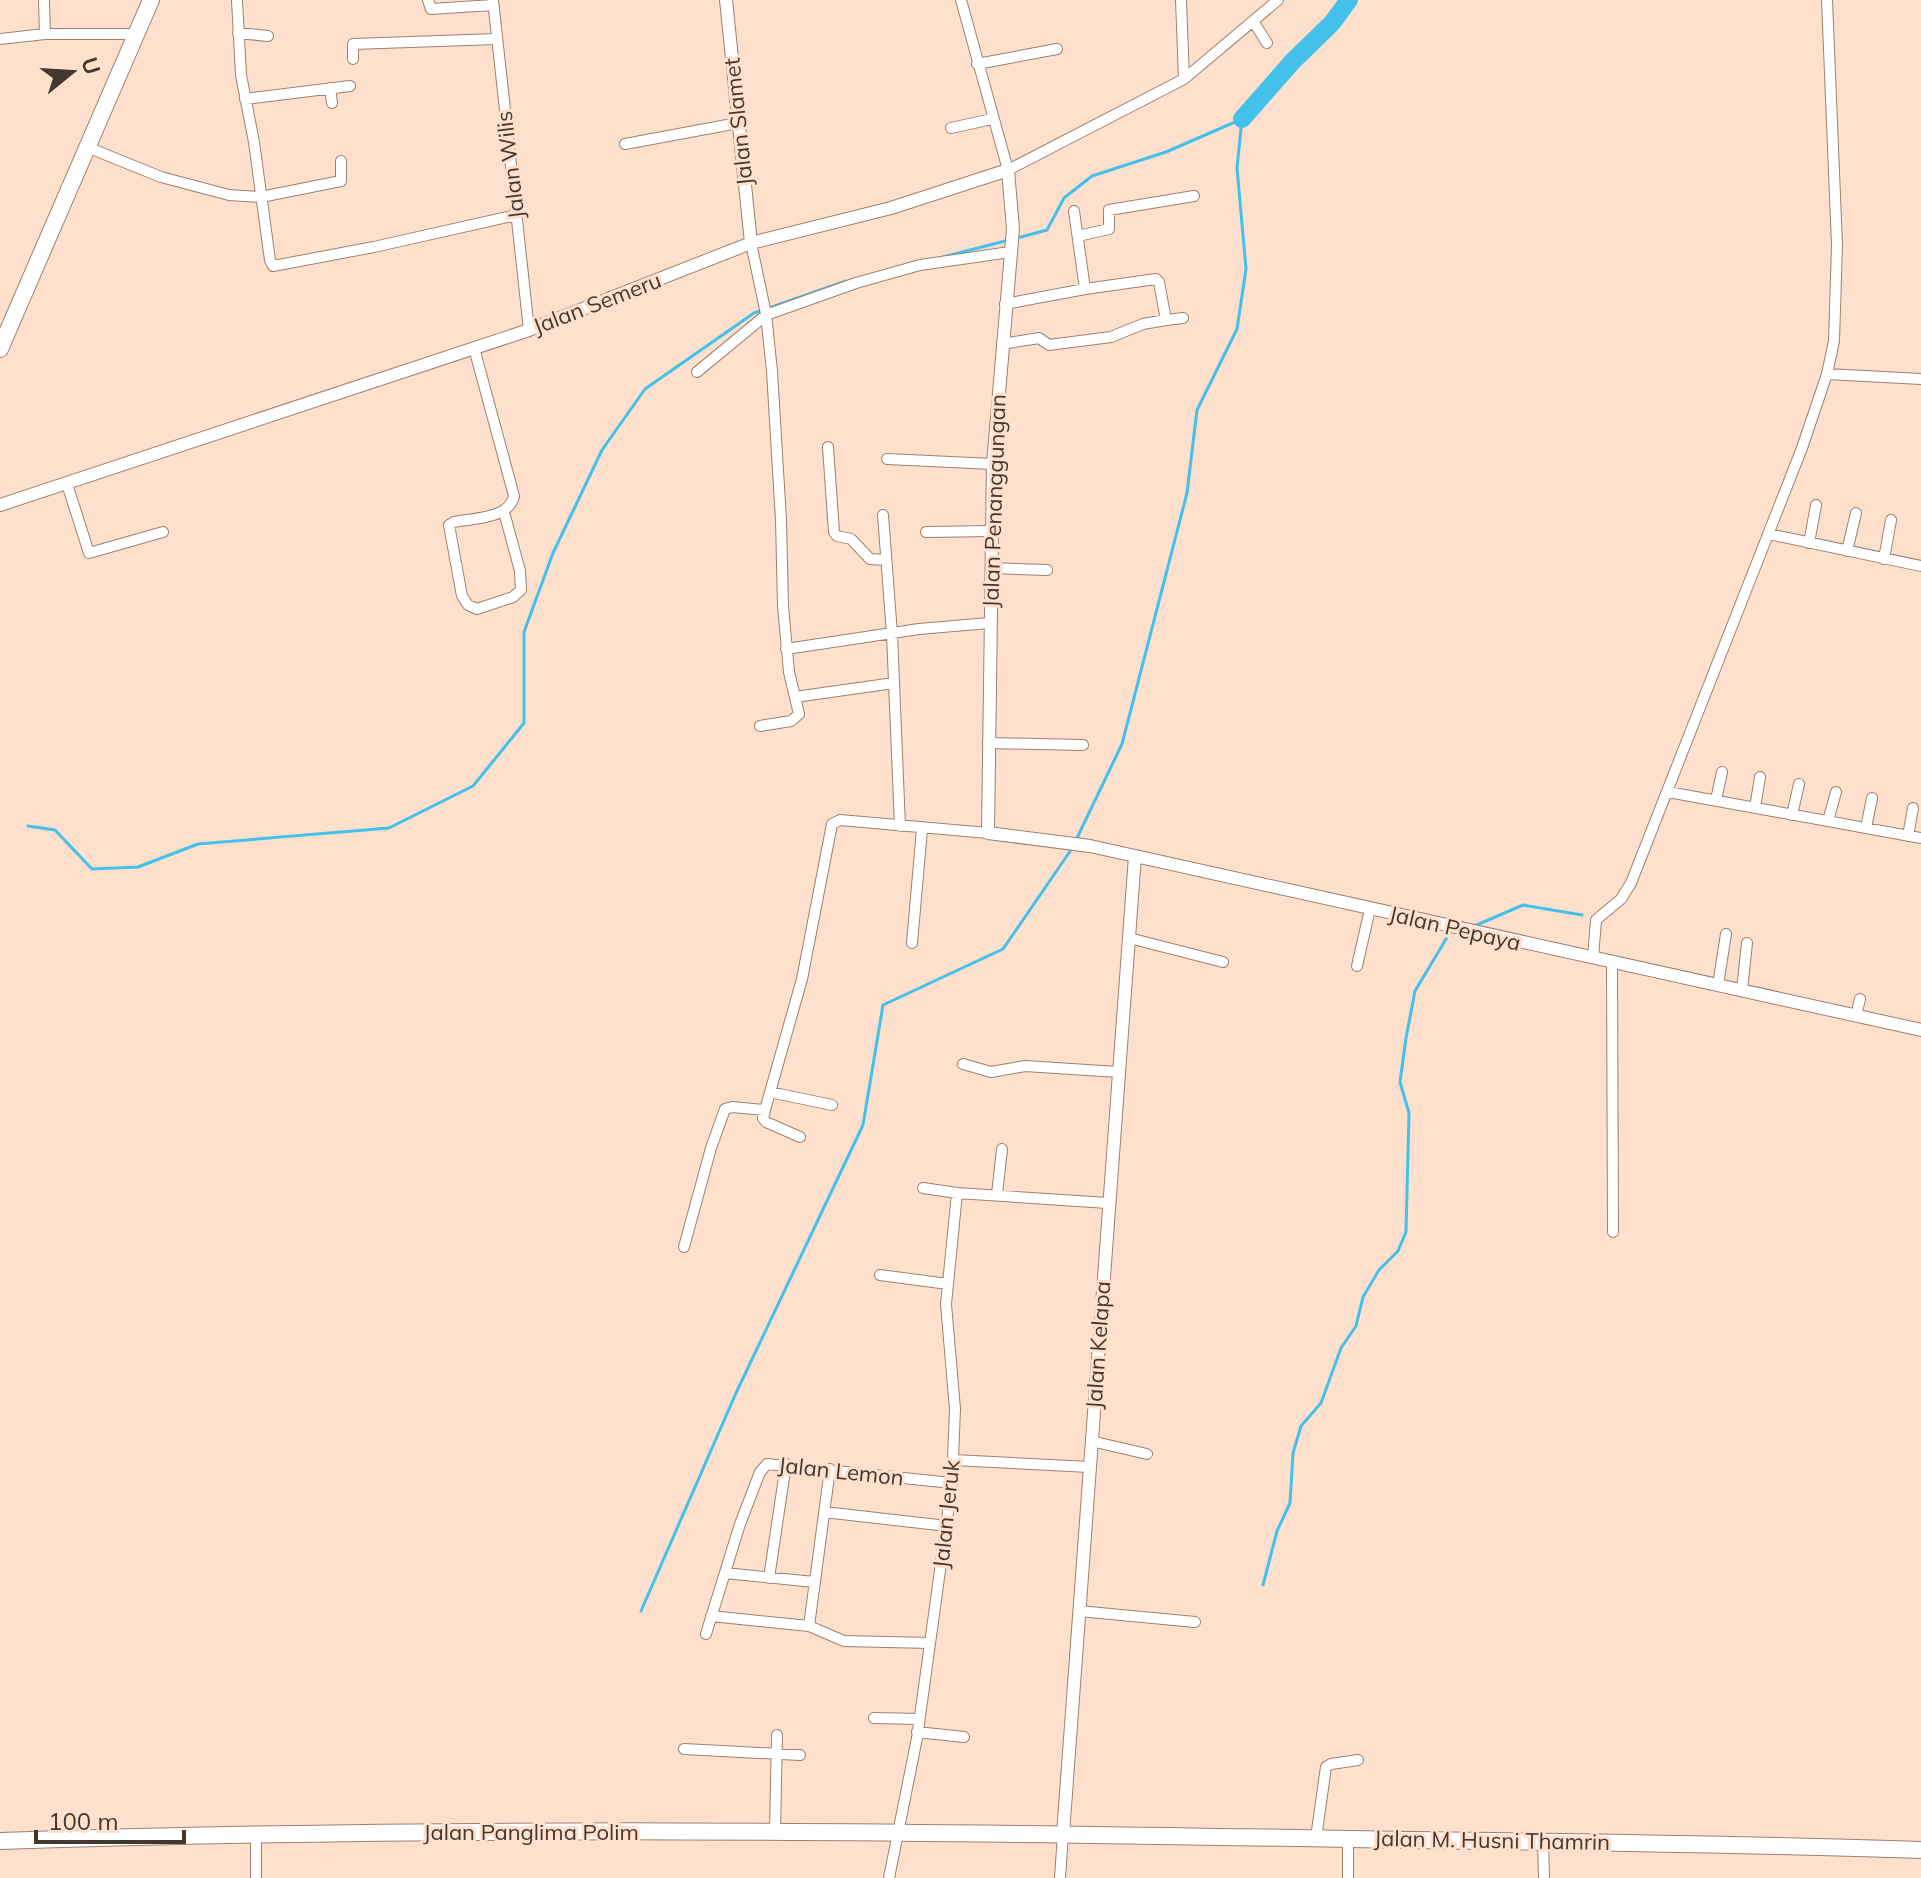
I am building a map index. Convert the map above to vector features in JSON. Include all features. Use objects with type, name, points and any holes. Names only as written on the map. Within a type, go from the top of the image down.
[{"type":"main road","points":[[0,349],[151,0]]},
{"type":"main road","name":"Jalan Panglima Polim","points":[[0,1841],[256,1833],[1063,1834]]},
{"type":"main road","name":"Jalan M. Husni Thamrin","points":[[1063,1834],[1675,1842],[1921,1850]]},
{"type":"street","points":[[44,0],[45,34]]},
{"type":"street","points":[[237,0],[245,99],[270,260],[274,266],[516,215]]},
{"type":"street","points":[[428,0],[431,9],[493,3]]},
{"type":"street","name":"Jalan Slamet","points":[[726,0],[751,243]]},
{"type":"street","points":[[961,0],[1008,170]]},
{"type":"street","points":[[1181,0],[1184,79]]},
{"type":"street","name":"Jalan Semeru","points":[[0,505],[529,330],[751,243],[891,208],[1008,170],[1184,79],[1278,0]]},
{"type":"street","points":[[1593,958],[1596,920],[1616,904],[1629,887],[1769,534],[1827,374],[1834,341],[1837,245],[1827,0]]},
{"type":"street","name":"Jalan Wilis","points":[[493,3],[529,330]]},
{"type":"street","points":[[1253,21],[1267,43]]},
{"type":"street","points":[[238,33],[268,36]]},
{"type":"street","points":[[0,39],[45,34],[136,34]]},
{"type":"street","points":[[353,59],[353,44],[496,39]]},
{"type":"street","points":[[977,64],[1057,49]]},
{"type":"street","points":[[245,99],[350,86]]},
{"type":"street","points":[[330,88],[332,103]]},
{"type":"street","points":[[951,128],[992,119]]},
{"type":"street","points":[[625,144],[738,123]]},
{"type":"street","points":[[87,147],[129,166],[184,184],[229,195],[261,197],[341,181],[341,161]]},
{"type":"street","name":"Jalan Penanggungan","points":[[988,833],[993,464],[1013,229],[1008,170]]},
{"type":"street","points":[[1078,236],[1109,229],[1109,210],[1194,196]]},
{"type":"street","points":[[1074,211],[1085,289]]},
{"type":"street","points":[[751,243],[766,315],[775,401],[786,649],[799,714],[796,719],[760,726]]},
{"type":"street","points":[[697,372],[766,315],[856,283],[920,265],[1010,250]]},
{"type":"street","points":[[1005,304],[1156,279],[1166,320]]},
{"type":"street","points":[[1002,344],[1039,338],[1049,345],[1089,341],[1183,318]]},
{"type":"street","points":[[474,348],[514,496],[504,512],[449,525],[462,596],[468,605],[477,609],[508,600],[521,590],[520,571],[504,512]]},
{"type":"street","points":[[1827,374],[1921,379]]},
{"type":"street","points":[[828,447],[835,535],[851,539],[870,559],[886,560]]},
{"type":"street","points":[[887,459],[993,464]]},
{"type":"street","points":[[67,484],[89,553],[163,532]]},
{"type":"street","points":[[1809,543],[1816,505]]},
{"type":"street","points":[[1847,551],[1856,513]]},
{"type":"street","points":[[883,515],[892,634],[900,826]]},
{"type":"street","points":[[1884,559],[1891,520]]},
{"type":"street","points":[[926,532],[991,531]]},
{"type":"street","points":[[1769,534],[1921,566]]},
{"type":"street","points":[[991,568],[1047,570]]},
{"type":"street","points":[[786,649],[989,623]]},
{"type":"street","points":[[795,697],[894,683]]},
{"type":"street","points":[[988,743],[1083,745]]},
{"type":"street","points":[[1716,800],[1722,772]]},
{"type":"street","points":[[1755,808],[1760,777]]},
{"type":"street","points":[[1792,815],[1799,784]]},
{"type":"street","points":[[1668,792],[1921,838]]},
{"type":"street","points":[[1828,821],[1836,792]]},
{"type":"street","points":[[1866,828],[1872,798]]},
{"type":"street","points":[[1908,836],[1913,808]]},
{"type":"street","points":[[800,1137],[763,1118],[805,965],[831,826],[840,820],[988,833]]},
{"type":"street","points":[[912,943],[922,829]]},
{"type":"street","name":"Jalan Pepaya","points":[[988,833],[1090,846],[1921,1030]]},
{"type":"street","name":"Jalan Kelapa","points":[[1063,1834],[1135,856]]},
{"type":"street","points":[[1357,966],[1370,909]]},
{"type":"street","points":[[1718,985],[1726,934]]},
{"type":"street","points":[[1129,938],[1223,962]]},
{"type":"street","points":[[1742,990],[1747,943]]},
{"type":"street","points":[[1612,962],[1613,1232]]},
{"type":"street","points":[[1856,1016],[1860,999]]},
{"type":"street","points":[[963,1064],[991,1072],[1025,1066],[1118,1072]]},
{"type":"street","points":[[770,1092],[832,1105]]},
{"type":"street","points":[[684,1247],[725,1109],[765,1110]]},
{"type":"street","points":[[997,1194],[1002,1149]]},
{"type":"street","points":[[923,1188],[1108,1203]]},
{"type":"street","name":"Jalan Jeruk","points":[[889,1878],[917,1732],[952,1483],[955,1409],[946,1304],[957,1193]]},
{"type":"street","points":[[880,1275],[948,1284]]},
{"type":"street","points":[[1091,1441],[1147,1454]]},
{"type":"street","points":[[953,1460],[1089,1467]]},
{"type":"street","name":"Jalan Lemon","points":[[706,1634],[740,1524],[763,1467],[769,1463],[952,1483]]},
{"type":"street","points":[[769,1578],[786,1464]]},
{"type":"street","points":[[809,1626],[830,1469]]},
{"type":"street","points":[[824,1512],[947,1526]]},
{"type":"street","points":[[725,1573],[814,1582]]},
{"type":"street","points":[[1079,1611],[1195,1622]]},
{"type":"street","points":[[711,1616],[809,1626],[844,1641],[930,1643]]},
{"type":"street","points":[[874,1718],[919,1719]]},
{"type":"street","points":[[917,1732],[964,1737]]},
{"type":"street","points":[[775,1832],[777,1735]]},
{"type":"street","points":[[684,1749],[800,1755]]},
{"type":"street","points":[[1316,1838],[1326,1767],[1358,1760]]},
{"type":"street","points":[[256,1833],[256,1878]]},
{"type":"street","points":[[1060,1878],[1063,1834]]},
{"type":"street","points":[[1348,1839],[1348,1878]]},
{"type":"street","points":[[1543,1842],[1544,1878]]},
{"type":"waterway","points":[[1242,119],[1292,62],[1332,23],[1349,0]]},
{"type":"waterway","points":[[1017,238],[1047,230],[1064,198],[1092,176],[1166,152],[1242,119]]},
{"type":"waterway","points":[[1076,840],[1122,744],[1187,493],[1197,410],[1237,329],[1246,269],[1237,168],[1242,119]]},
{"type":"waterway","points":[[943,257],[1009,240]]},
{"type":"waterway","points":[[28,826],[55,830],[92,869],[138,867],[198,844],[389,828],[473,786],[524,723],[524,632],[553,553],[602,450],[645,389],[754,313],[846,281]]},
{"type":"waterway","points":[[641,1611],[736,1393],[863,1125],[883,1005],[1003,949],[1073,847]]},
{"type":"waterway","points":[[1472,927],[1523,905],[1582,915]]},
{"type":"waterway","points":[[1263,1585],[1277,1531],[1290,1503],[1293,1453],[1301,1426],[1321,1403],[1341,1348],[1356,1326],[1363,1297],[1379,1270],[1398,1251],[1406,1232],[1409,1113],[1400,1082],[1406,1038],[1415,991],[1452,929]]}]
